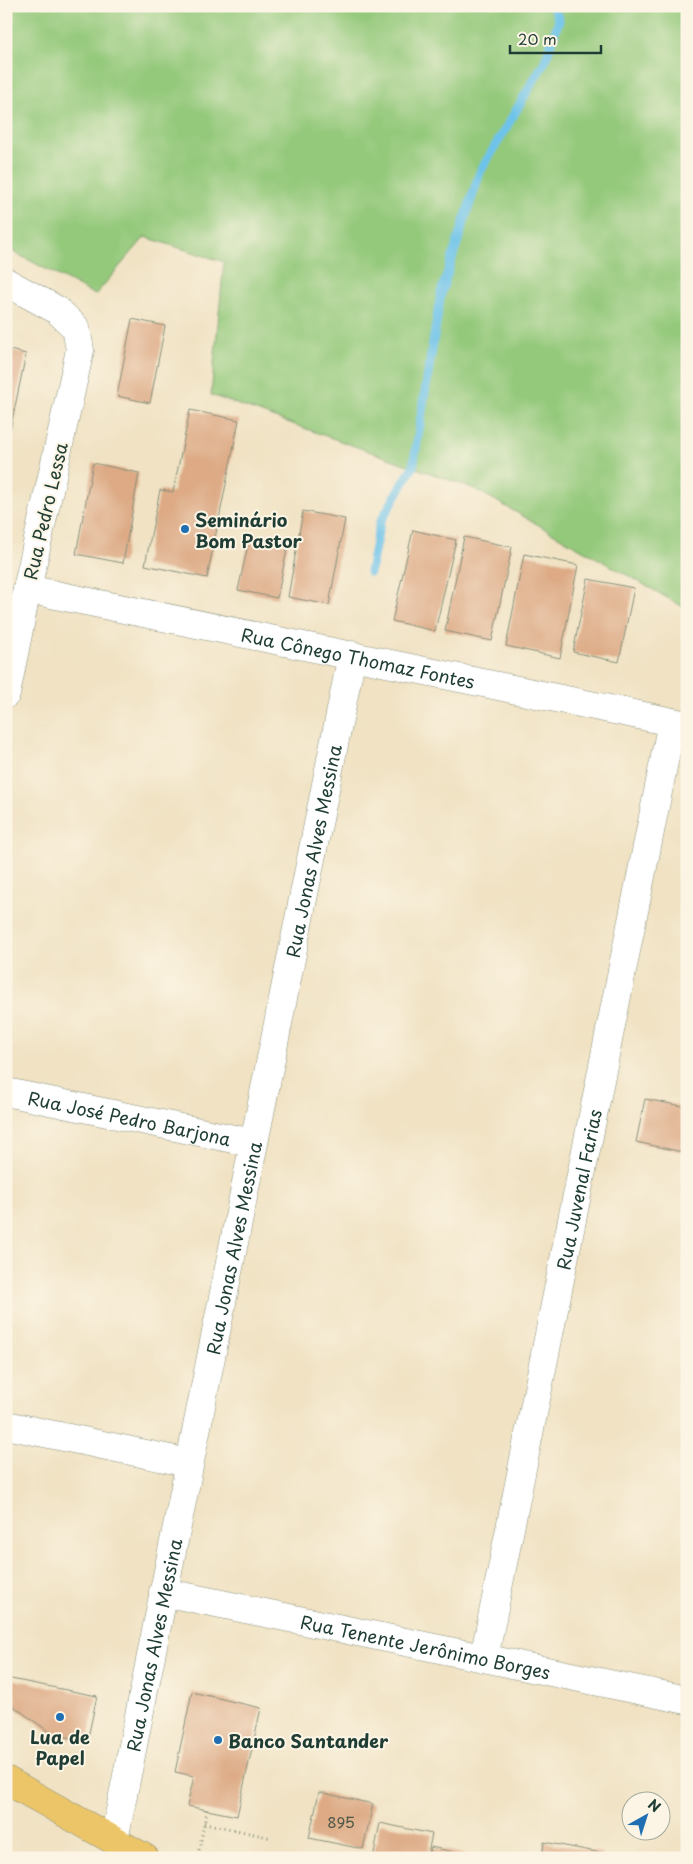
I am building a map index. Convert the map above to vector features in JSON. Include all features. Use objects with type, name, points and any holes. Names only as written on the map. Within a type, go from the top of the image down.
[{"type":"main road","points":[[6,1780],[145,1858]]},
{"type":"street","name":"Rua Pedro Lessa","points":[[6,282],[57,310],[76,328],[80,350],[27,589],[6,694]]},
{"type":"street","name":"Rua Cônego Thomaz Fontes","points":[[27,589],[679,723]]},
{"type":"street","name":"Rua Jonas Alves Messina","points":[[114,1840],[352,656]]},
{"type":"street","name":"Rua Juvenal Farias","points":[[484,1658],[679,723]]},
{"type":"street","name":"Rua José Pedro Barjona","points":[[6,1092],[253,1143]]},
{"type":"street","points":[[6,1426],[189,1463]]},
{"type":"street","name":"Rua Tenente Jerônimo Borges","points":[[163,1592],[687,1700]]},
{"type":"path","points":[[198,1855],[207,1810]]},
{"type":"path","points":[[204,1823],[272,1838]]},
{"type":"green space","points":[[6,6],[687,6],[687,609],[475,489],[211,395],[224,262],[145,237],[95,295],[6,248]]},
{"type":"building","points":[[132,319],[165,326],[150,403],[117,396]]},
{"type":"building","points":[[6,349],[26,354],[7,445],[6,445]]},
{"type":"building","name":"Seminário Bom Pastor","points":[[190,410],[239,420],[207,578],[145,565],[160,490],[173,492]]},
{"type":"building","points":[[93,463],[139,473],[123,563],[76,554]]},
{"type":"building","points":[[303,511],[345,519],[329,605],[288,597]]},
{"type":"building","points":[[413,530],[456,540],[435,631],[392,621]]},
{"type":"building","points":[[250,536],[288,545],[277,598],[238,590]]},
{"type":"building","points":[[464,537],[512,547],[492,641],[445,631]]},
{"type":"building","points":[[524,554],[578,565],[560,658],[506,646]]},
{"type":"building","points":[[588,579],[634,588],[619,662],[573,652]]},
{"type":"building","points":[[645,1099],[687,1107],[687,1153],[636,1142]]},
{"type":"building","name":"Lua de Papel","points":[[6,1678],[97,1696],[87,1742],[51,1733],[6,1701]]},
{"type":"building","name":"Banco Santander","points":[[192,1692],[261,1708],[237,1816],[187,1806],[194,1776],[175,1772]]},
{"type":"building","points":[[319,1792],[373,1804],[363,1849],[309,1838]]},
{"type":"building","points":[[380,1823],[432,1834],[427,1858],[373,1858]]},
{"type":"building","points":[[544,1842],[602,1853],[601,1858],[542,1858]]},
{"type":"building","points":[[431,1847],[475,1857],[475,1858],[428,1858]]},
{"type":"building","points":[[6,1853],[23,1857],[23,1858],[6,1858]]},
{"type":"waterway","points":[[370,572],[380,522],[413,467],[441,293],[480,172],[545,61],[559,20],[553,6]]},
{"type":"place","name":"Seminário Bom Pastor","points":[[185,529]]},
{"type":"place","name":"Lua de Papel","points":[[60,1717]]},
{"type":"place","name":"Banco Santander","points":[[218,1740]]}]
